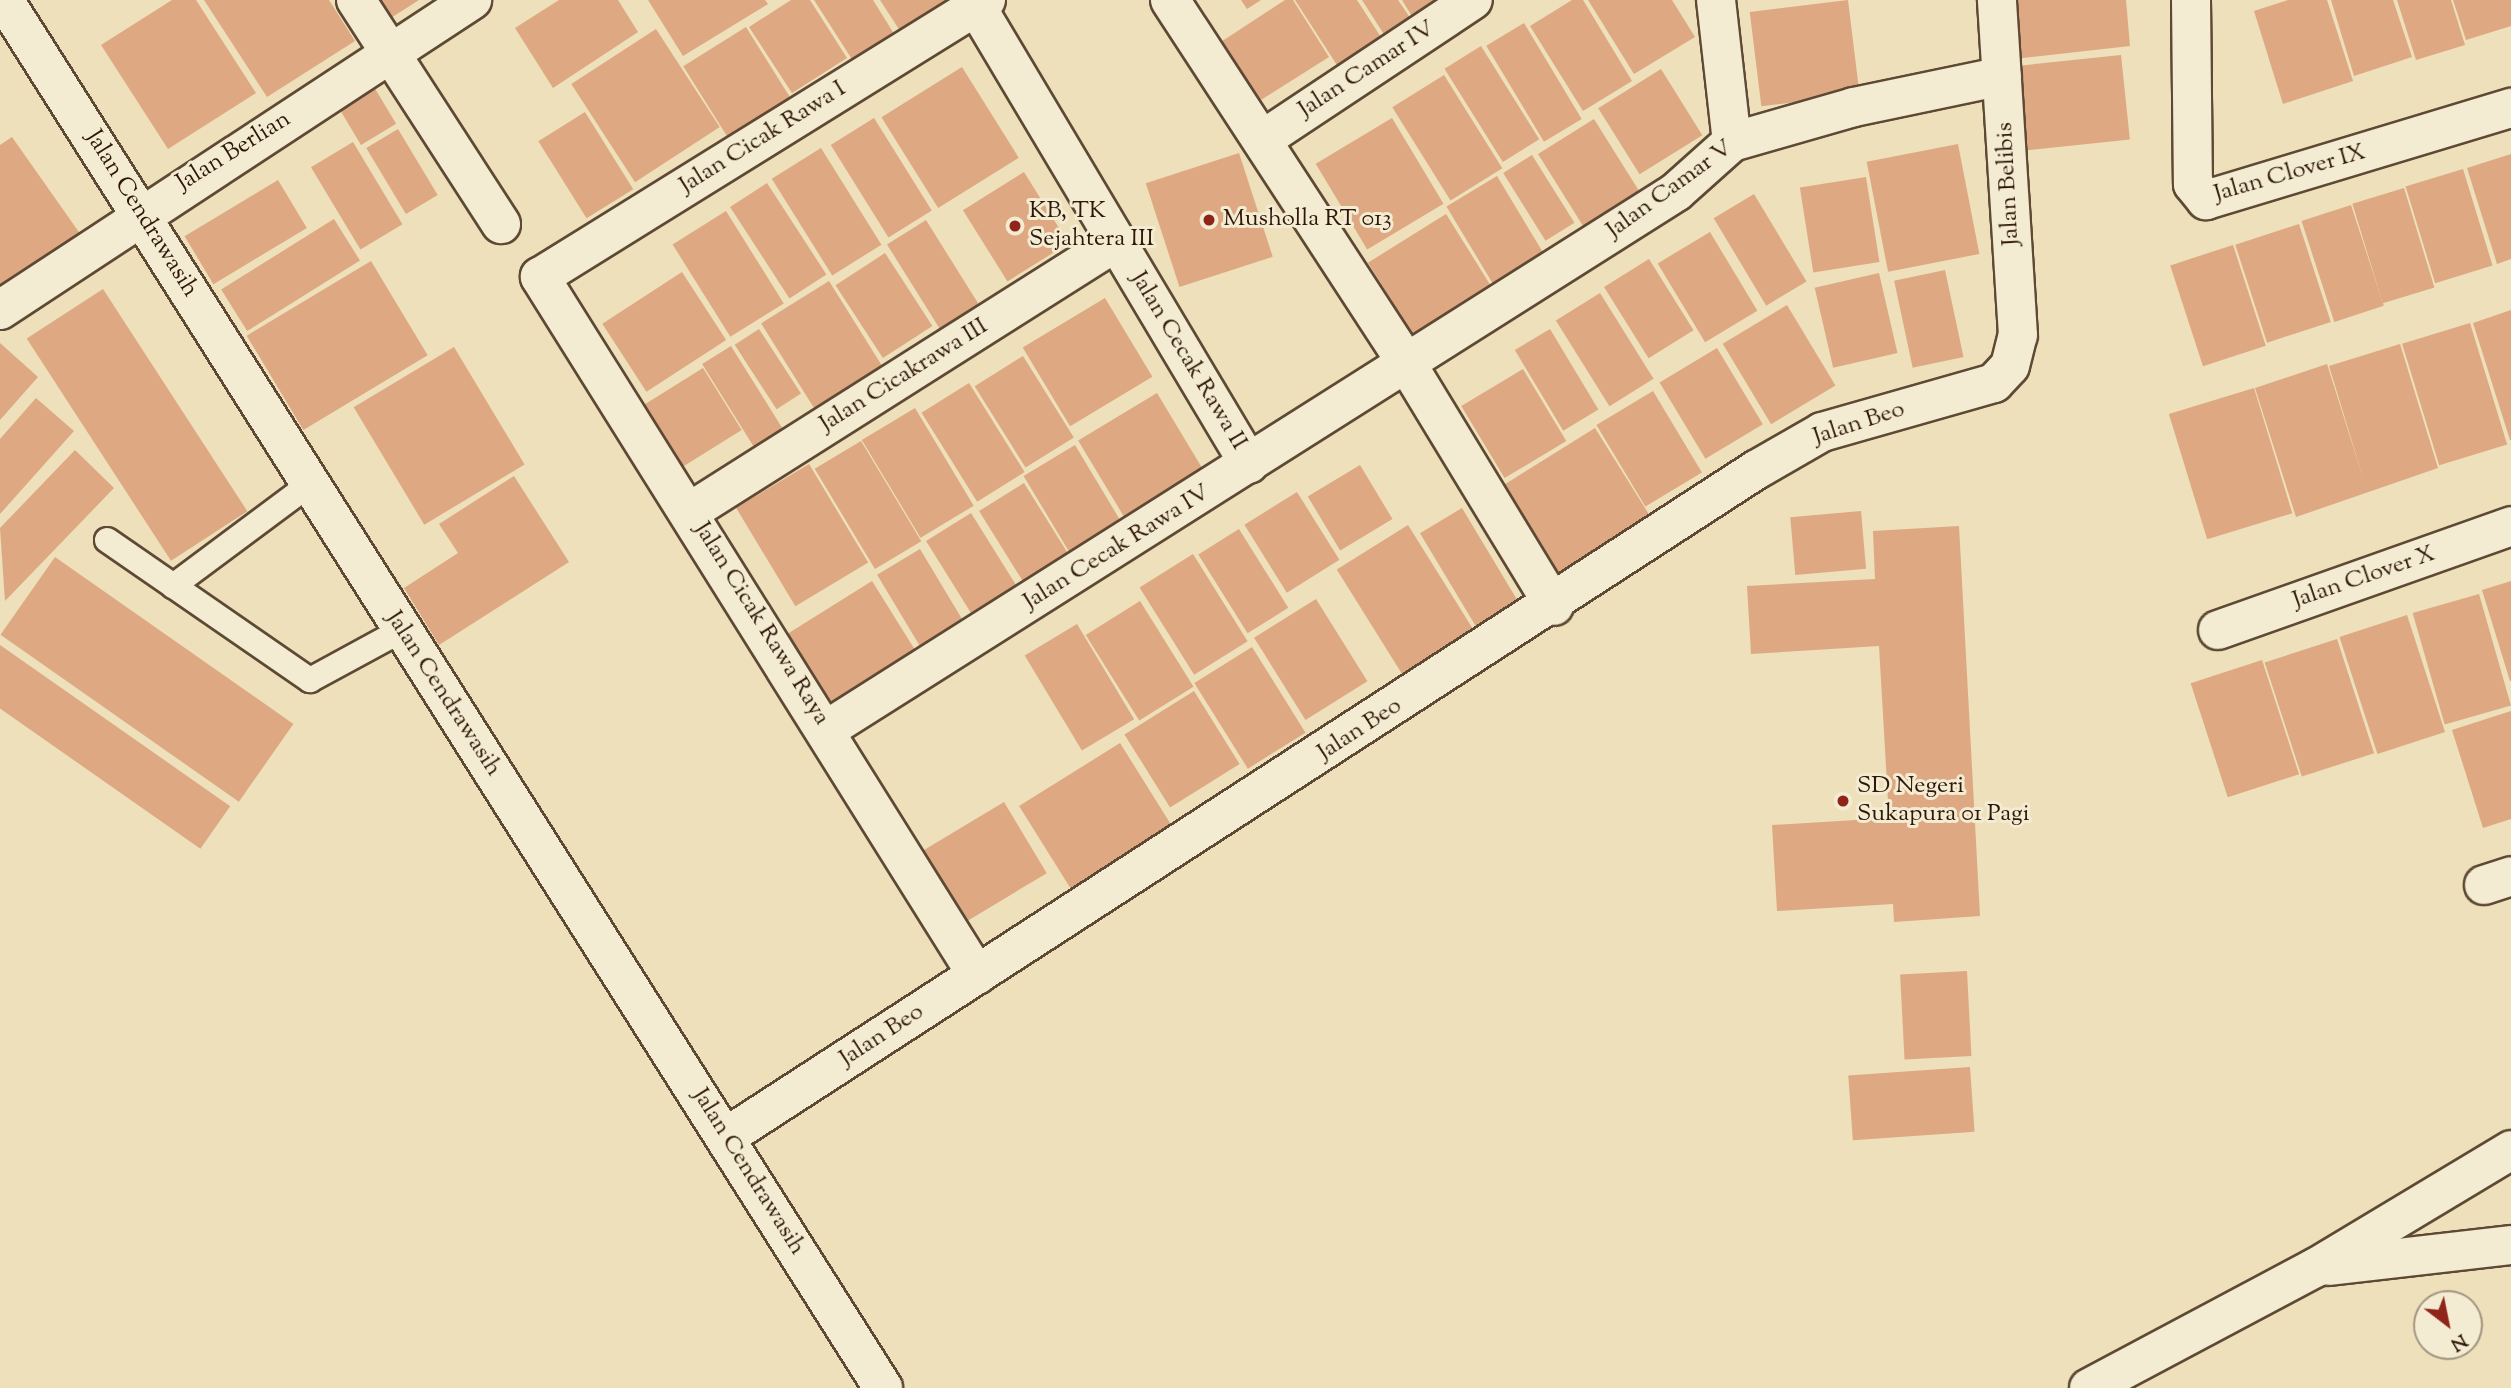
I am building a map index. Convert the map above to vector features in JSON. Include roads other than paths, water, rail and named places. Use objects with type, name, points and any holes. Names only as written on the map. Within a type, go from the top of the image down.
[{"type":"street","name":"Jalan Cendrawasih","points":[[4,0],[141,212],[402,630],[883,1388]]},
{"type":"street","points":[[356,0],[501,224]]},
{"type":"street","name":"Jalan Berlian","points":[[0,310],[141,212],[472,0]]},
{"type":"street","points":[[1170,0],[1407,365],[1554,606]]},
{"type":"street","name":"Jalan Camar IV","points":[[1262,139],[1473,0]]},
{"type":"street","points":[[1716,0],[1732,142]]},
{"type":"street","name":"Jalan Belibis","points":[[1997,0],[2018,335],[2010,366]]},
{"type":"street","name":"Jalan Cecak Rawa II","points":[[981,3],[1116,242],[1249,464]]},
{"type":"street","name":"Jalan Cicak Rawa I","points":[[540,277],[981,3]]},
{"type":"street","name":"Jalan Clover IX","points":[[2190,10],[2193,184],[2206,200],[2511,108]]},
{"type":"street","name":"Jalan Camar V","points":[[1407,365],[1676,191],[1732,142],[1854,107],[2002,76]]},
{"type":"street","name":"Jalan Cicakrawa III","points":[[691,511],[1116,242]]},
{"type":"street","name":"Jalan Cicak Rawa Raya","points":[[540,277],[691,511],[977,975]]},
{"type":"street","name":"Jalan Cecak Rawa IV","points":[[826,730],[1407,365]]},
{"type":"street","name":"Jalan Beo","points":[[726,1137],[1822,432],[1994,383],[2010,366]]},
{"type":"street","name":"Jalan Clover X","points":[[2218,630],[2511,526]]},
{"type":"street","points":[[2089,1388],[2315,1268],[2511,1150]]},
{"type":"street","points":[[2315,1268],[2511,1245]]},
{"type":"lane","points":[[173,586],[310,484]]},
{"type":"lane","points":[[107,540],[310,680],[402,630]]},
{"type":"place","name":"Musholla RT 013","points":[[1209,220]]},
{"type":"place","name":"KB, TK Sejahtera III","points":[[1015,226]]},
{"type":"place","name":"SD Negeri Sukapura 01 Pagi","points":[[1843,801]]}]
